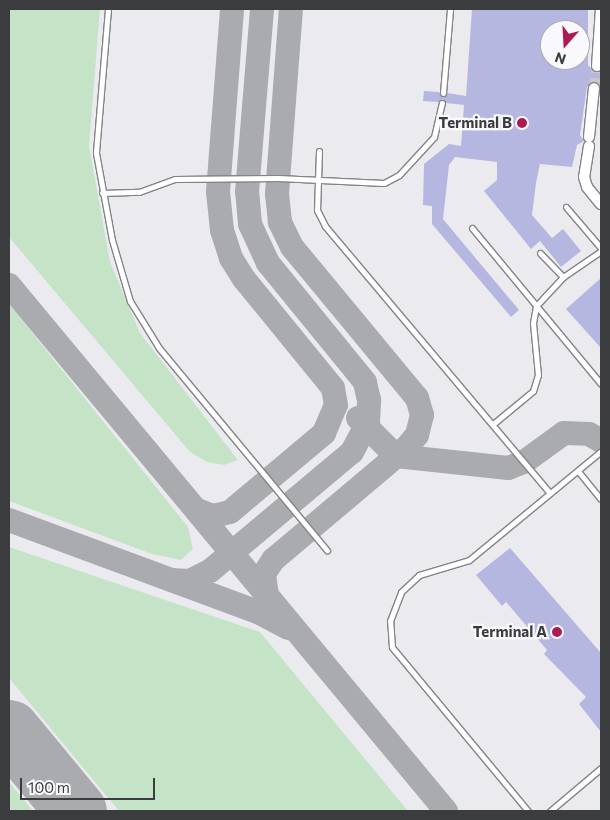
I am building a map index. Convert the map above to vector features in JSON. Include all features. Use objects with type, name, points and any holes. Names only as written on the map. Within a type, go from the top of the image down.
[{"type":"street","points":[[597,66],[601,9]]},
{"type":"street","points":[[594,88],[584,177],[587,187],[601,204]]},
{"type":"lane","points":[[108,9],[97,136],[102,192],[120,272],[144,327],[327,550]]},
{"type":"lane","points":[[443,93],[450,9]]},
{"type":"lane","points":[[102,192],[139,192],[175,179],[317,179],[384,183],[392,180],[434,137],[442,103]]},
{"type":"lane","points":[[319,151],[316,210],[324,226],[550,493]]},
{"type":"lane","points":[[493,424],[536,384],[533,323],[536,306],[564,277],[601,249],[566,207]]},
{"type":"lane","points":[[472,228],[601,384]]},
{"type":"lane","points":[[540,253],[564,277]]},
{"type":"lane","points":[[528,811],[392,647],[389,633],[397,600],[420,575],[469,560],[601,451]]},
{"type":"lane","points":[[578,470],[601,500]]},
{"type":"lane","points":[[550,811],[601,768]]},
{"type":"green space","points":[[9,9],[100,9],[89,146],[110,262],[140,333],[238,460],[224,465],[207,462],[190,452],[9,237]]},
{"type":"green space","points":[[9,304],[188,527],[193,549],[181,560],[152,554],[9,501]]},
{"type":"green space","points":[[9,547],[260,632],[408,811],[119,811],[9,678]]},
{"type":"green space","points":[[9,782],[33,811],[9,811]]},
{"type":"building","name":"Terminal B","points":[[472,9],[588,9],[588,20],[540,20],[540,70],[590,70],[590,67],[594,72],[601,71],[601,88],[594,81],[587,87],[580,135],[584,141],[577,145],[572,167],[540,164],[532,215],[552,238],[563,229],[581,251],[561,267],[540,241],[531,249],[484,191],[497,180],[497,162],[455,157],[449,165],[443,219],[519,310],[511,317],[432,224],[432,206],[423,205],[424,164],[449,144],[461,146],[464,105],[446,103],[443,99],[438,102],[423,101],[424,91],[439,92],[442,97],[447,93],[466,96]]},
{"type":"building","points":[[601,278],[601,348],[566,309]]},
{"type":"building","name":"Terminal A","points":[[510,548],[601,653],[601,732],[579,704],[586,697],[544,654],[547,650],[506,602],[502,606],[476,575]]},
{"type":"taxiway","points":[[197,510],[213,516],[230,512],[324,433],[336,405],[333,388],[244,279],[231,258],[222,230],[218,192],[232,9]]},
{"type":"taxiway","points":[[171,580],[190,581],[210,571],[352,452],[368,422],[369,400],[365,382],[268,263],[250,224],[247,192],[262,9]]},
{"type":"taxiway","points":[[267,596],[264,574],[273,560],[406,448],[417,435],[422,415],[417,398],[292,247],[280,222],[277,194],[291,9]]},
{"type":"taxiway","points":[[9,285],[446,811]]},
{"type":"taxiway","points":[[358,418],[396,456],[508,468],[524,462],[564,433],[589,434],[601,441]]},
{"type":"taxiway","points":[[9,520],[258,612],[288,628]]},
{"type":"runway","points":[[9,730],[76,811]]},
{"type":"tunnel","points":[[594,88],[597,66]]},
{"type":"place","name":"Terminal B","points":[[522,123]]},
{"type":"place","name":"Terminal A","points":[[557,632]]}]
